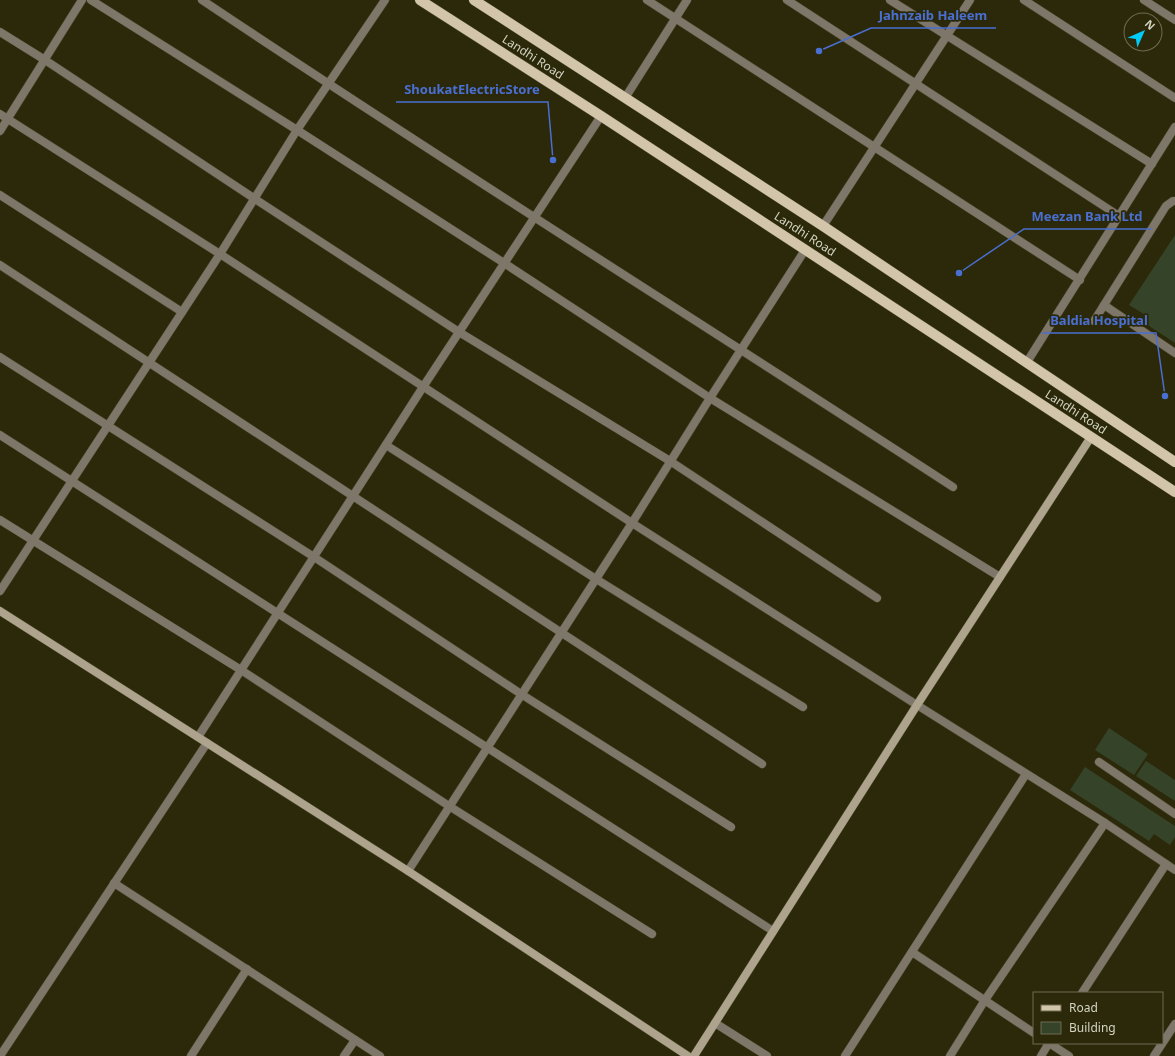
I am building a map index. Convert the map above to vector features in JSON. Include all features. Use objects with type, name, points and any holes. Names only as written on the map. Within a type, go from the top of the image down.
[{"type":"main road","name":"Landhi Road","points":[[420,0],[601,116],[1175,492]]},
{"type":"main road","name":"Landhi Road","points":[[474,0],[823,226],[1175,462]]},
{"type":"street","points":[[0,131],[4,117],[45,60],[82,0]]},
{"type":"street","points":[[91,0],[504,263],[710,398],[1000,577]]},
{"type":"street","points":[[202,0],[328,84],[741,349],[952,487]]},
{"type":"street","points":[[0,591],[220,254],[297,130],[385,0]]},
{"type":"street","points":[[647,0],[1080,280]]},
{"type":"street","points":[[625,98],[687,0]]},
{"type":"street","points":[[787,0],[1119,216]]},
{"type":"street","points":[[890,0],[1152,164]]},
{"type":"street","points":[[823,226],[970,0]]},
{"type":"street","points":[[1024,0],[1175,98]]},
{"type":"street","points":[[1144,0],[1175,20]]},
{"type":"street","points":[[0,32],[459,332],[670,461],[877,598]]},
{"type":"street","points":[[198,737],[423,387],[601,116]]},
{"type":"street","points":[[4,117],[220,254],[632,523],[1105,823],[1175,870]]},
{"type":"street","points":[[1027,362],[1175,127]]},
{"type":"street","points":[[0,194],[182,312]]},
{"type":"street","points":[[1094,321],[1166,206],[1172,201],[1175,201]]},
{"type":"street","points":[[408,871],[632,523],[805,250]]},
{"type":"street","points":[[0,265],[762,764]]},
{"type":"street","points":[[1104,305],[1175,353]]},
{"type":"street","points":[[0,357],[314,557],[522,694],[731,827]]},
{"type":"street","points":[[0,434],[773,931]]},
{"type":"street","points":[[694,1056],[917,705],[1091,437]]},
{"type":"street","points":[[386,445],[596,579],[803,707]]},
{"type":"street","points":[[0,520],[241,670],[449,806],[652,934]]},
{"type":"street","points":[[0,611],[408,871],[688,1056]]},
{"type":"street","points":[[0,1056],[207,743]]},
{"type":"street","points":[[1099,762],[1175,814]]},
{"type":"street","points":[[845,1056],[1026,774]]},
{"type":"street","points":[[950,1056],[1105,823]]},
{"type":"street","points":[[1083,992],[1166,864]]},
{"type":"street","points":[[114,883],[380,1056]]},
{"type":"street","points":[[912,952],[1033,1032]]},
{"type":"street","points":[[191,1056],[247,969]]},
{"type":"street","points":[[715,1023],[767,1056]]},
{"type":"street","points":[[1163,1042],[1175,1024]]},
{"type":"street","points":[[344,1056],[355,1040]]},
{"type":"street","points":[[1041,1056],[1048,1044]]},
{"type":"street","points":[[1051,1044],[1069,1056]]},
{"type":"street","points":[[1154,1056],[1162,1044]]},
{"type":"building","points":[[1175,235],[1175,343],[1143,322],[1147,316],[1129,305]]},
{"type":"building","points":[[1109,728],[1148,754],[1134,775],[1095,750]]},
{"type":"building","points":[[1146,761],[1175,780],[1175,801],[1136,776]]},
{"type":"building","points":[[1085,767],[1175,826],[1175,837],[1170,845],[1154,834],[1149,841],[1070,790]]},
{"type":"place","name":"Jahnzaib Haleem","points":[[819,51]]},
{"type":"place","name":"ShoukatElectricStore","points":[[553,160]]},
{"type":"place","name":"Meezan Bank Ltd","points":[[959,273]]},
{"type":"place","name":"Baldia Hospital","points":[[1165,396]]}]
